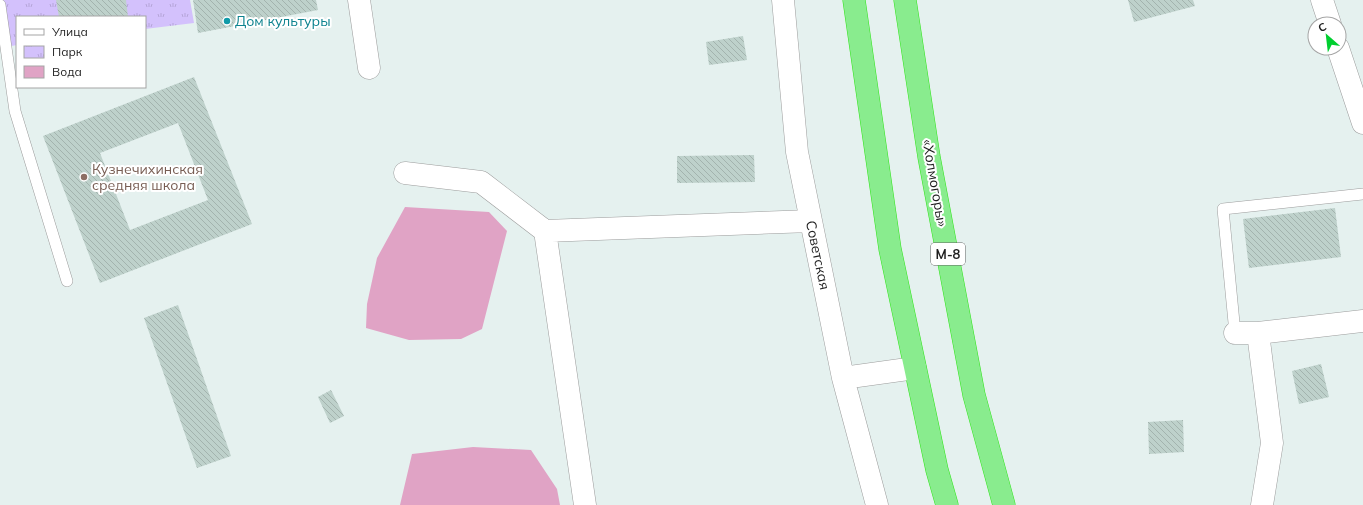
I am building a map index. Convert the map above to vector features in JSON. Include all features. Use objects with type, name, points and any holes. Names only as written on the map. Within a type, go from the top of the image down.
[{"type":"highway","points":[[854,0],[890,249],[937,470],[947,505]]},
{"type":"highway","name":"«Холмогоры»","points":[[905,0],[930,157],[974,395],[1004,505]]},
{"type":"street","points":[[359,0],[369,68]]},
{"type":"street","name":"Советская","points":[[783,0],[797,152],[843,378],[877,505]]},
{"type":"street","points":[[1322,0],[1327,16]]},
{"type":"street","points":[[1341,56],[1363,123]]},
{"type":"street","points":[[405,172],[481,182],[545,231],[811,221]]},
{"type":"street","points":[[545,231],[586,505]]},
{"type":"street","points":[[1235,333],[1258,333],[1363,321]]},
{"type":"street","points":[[1258,333],[1272,443],[1262,505]]},
{"type":"street","points":[[843,378],[915,368]]},
{"type":"lane","points":[[0,5],[3,51],[15,111],[67,281]]},
{"type":"lane","points":[[1235,333],[1223,209],[1363,194]]},
{"type":"green space","points":[[0,0],[190,0],[194,23],[146,29],[146,16],[16,16],[16,45],[6,47]]},
{"type":"water","points":[[405,207],[489,212],[507,231],[482,329],[461,339],[409,340],[366,328],[367,304],[377,258]]},
{"type":"water","points":[[473,447],[531,450],[557,489],[560,505],[400,505],[412,454]]},
{"type":"building","points":[[56,0],[126,0],[128,16],[59,16]]},
{"type":"building","name":"Дом культуры","points":[[193,0],[316,0],[318,10],[198,33]]},
{"type":"building","points":[[1128,0],[1193,0],[1195,6],[1134,22]]},
{"type":"building","points":[[743,36],[747,60],[709,65],[706,42]]},
{"type":"building","name":"Кузнечихинская средняя школа","points":[[194,77],[252,224],[100,283],[43,136]],"holes":[[[178,123],[208,200],[130,230],[100,153]]]},
{"type":"building","points":[[754,155],[755,182],[677,183],[677,156]]},
{"type":"building","points":[[1335,208],[1341,257],[1249,268],[1243,219]]},
{"type":"building","points":[[178,305],[231,456],[197,468],[144,318]]},
{"type":"building","points":[[1321,364],[1329,397],[1299,404],[1292,371]]},
{"type":"building","points":[[331,390],[344,416],[330,423],[318,397]]},
{"type":"building","points":[[1183,420],[1184,452],[1149,454],[1148,422]]},
{"type":"place","name":"Дом культуры","points":[[227,21]]},
{"type":"place","name":"Кузнечихинская средняя школа","points":[[84,177]]}]
